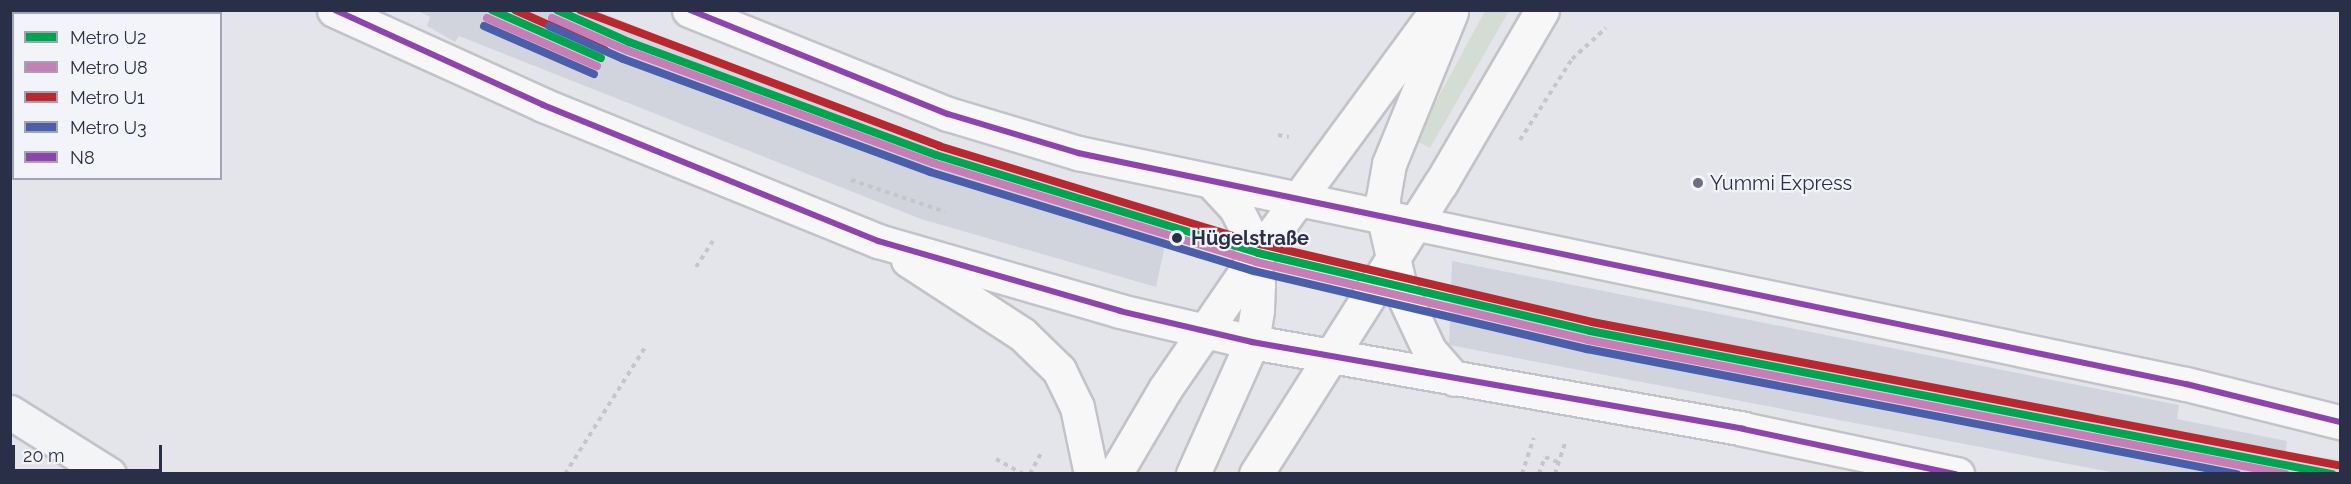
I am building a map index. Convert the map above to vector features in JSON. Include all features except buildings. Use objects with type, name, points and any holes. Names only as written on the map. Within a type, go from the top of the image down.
[{"type":"main road","points":[[334,10],[543,105],[878,241],[1204,332],[1329,357],[1743,429],[1958,474]]},
{"type":"main road","points":[[1115,474],[1165,388],[1255,258],[1437,10]]},
{"type":"main road","points":[[1256,474],[1392,259],[1398,222],[1389,164],[1452,10]]},
{"type":"main road","points":[[1398,222],[1542,10]]},
{"type":"main road","points":[[707,15],[948,114],[1078,153],[1296,201],[2186,384],[2340,422]]},
{"type":"main road","points":[[1193,474],[1252,342],[1258,284],[1255,258],[1248,232],[1235,207],[1213,183]]},
{"type":"main road","points":[[878,241],[1042,350],[1059,370],[1077,406],[1091,474]]},
{"type":"main road","points":[[1392,259],[1414,322],[1429,350],[1454,379]]},
{"type":"street","points":[[10,412],[110,474]]},
{"type":"path","points":[[1518,143],[1572,59],[1606,28]]},
{"type":"path","points":[[847,179],[949,214]]},
{"type":"path","points":[[696,267],[713,241]]},
{"type":"path","points":[[565,474],[646,346]]},
{"type":"path","points":[[1522,474],[1534,438]]},
{"type":"path","points":[[1555,474],[1566,441]]},
{"type":"path","points":[[1030,474],[1043,450]]},
{"type":"path","points":[[1539,474],[1545,457],[1560,463]]},
{"type":"path","points":[[996,459],[1023,474]]},
{"type":"shaded area","points":[[418,11],[598,11],[935,149],[1172,212],[1156,287],[921,219],[459,36],[455,42],[427,26],[430,17]]},
{"type":"shaded area","points":[[1485,11],[1509,11],[1430,148],[1415,140]]},
{"type":"shaded area","points":[[1452,261],[2179,405],[2177,419],[2287,441],[2286,452],[2340,460],[2340,473],[2116,473],[1449,345]]},
{"type":"metro line","name":"U2","points":[[492,10],[601,58]]},
{"type":"metro line","name":"U1","points":[[515,10],[605,50]]},
{"type":"metro line","name":"U2","points":[[557,10],[629,42],[936,155],[1258,253],[1590,331],[2332,474]]},
{"type":"metro line","name":"U1","points":[[580,10],[939,146],[1260,244],[1592,322],[2337,465]]},
{"type":"metro line","name":"U8","points":[[487,18],[597,66]]},
{"type":"metro line","name":"U8","points":[[552,18],[626,50],[933,163],[1256,262],[1588,340],[2285,474]]},
{"type":"metro line","name":"U3","points":[[484,26],[594,74]]},
{"type":"metro line","name":"U3","points":[[549,26],[623,59],[930,172],[1254,271],[1587,349],[2237,474]]},
{"type":"transit line","name":"N8","points":[[335,10],[543,105],[878,241],[1120,311],[1252,342],[1743,429],[1955,474]]},
{"type":"transit line","name":"N8","points":[[690,10],[948,114],[1078,153],[2186,384],[2340,422]]},
{"type":"place","name":"Yummi Express","points":[[1698,183]]},
{"type":"place","name":"Hügelstraße","points":[[1177,238]]}]
